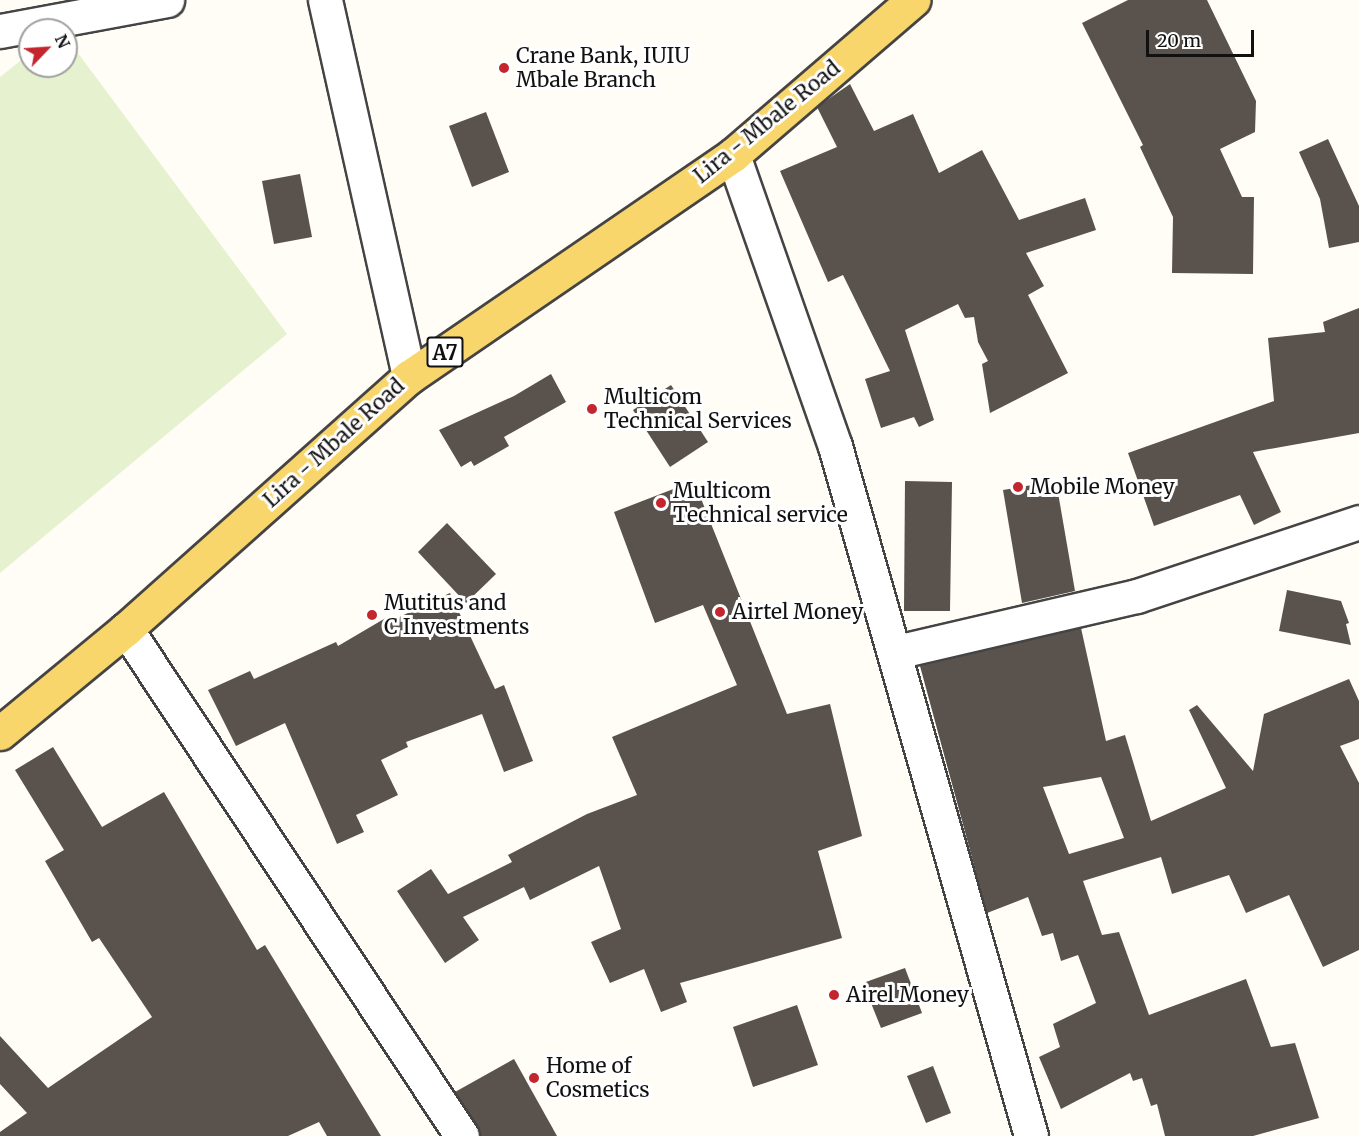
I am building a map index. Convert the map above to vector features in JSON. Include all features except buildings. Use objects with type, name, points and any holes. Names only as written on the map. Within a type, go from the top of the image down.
[{"type":"main road","name":"Lira - Mbale Road","points":[[0,732],[126,629],[408,377],[733,155],[913,0]]},
{"type":"street","points":[[0,32],[167,0]]},
{"type":"street","points":[[325,0],[408,377]]},
{"type":"street","points":[[733,155],[835,446],[896,652],[1031,1136]]},
{"type":"street","points":[[896,652],[1137,596],[1359,522]]},
{"type":"street","points":[[126,629],[462,1136]]},
{"type":"green space","points":[[78,53],[287,334],[0,573],[0,77],[18,63],[18,78],[78,78]]},
{"type":"place","name":"Crane Bank, IUIU Mbale Branch","points":[[504,68]]},
{"type":"place","name":"Multicom Technical Services","points":[[592,409]]},
{"type":"place","name":"Mobile Money","points":[[1018,487]]},
{"type":"place","name":"Multicom Technical service","points":[[661,503]]},
{"type":"place","name":"Airtel Money","points":[[720,612]]},
{"type":"place","name":"Mutitus and C Investments","points":[[372,615]]},
{"type":"place","name":"Airel Money","points":[[834,995]]},
{"type":"place","name":"Home of Cosmetics","points":[[534,1078]]}]
